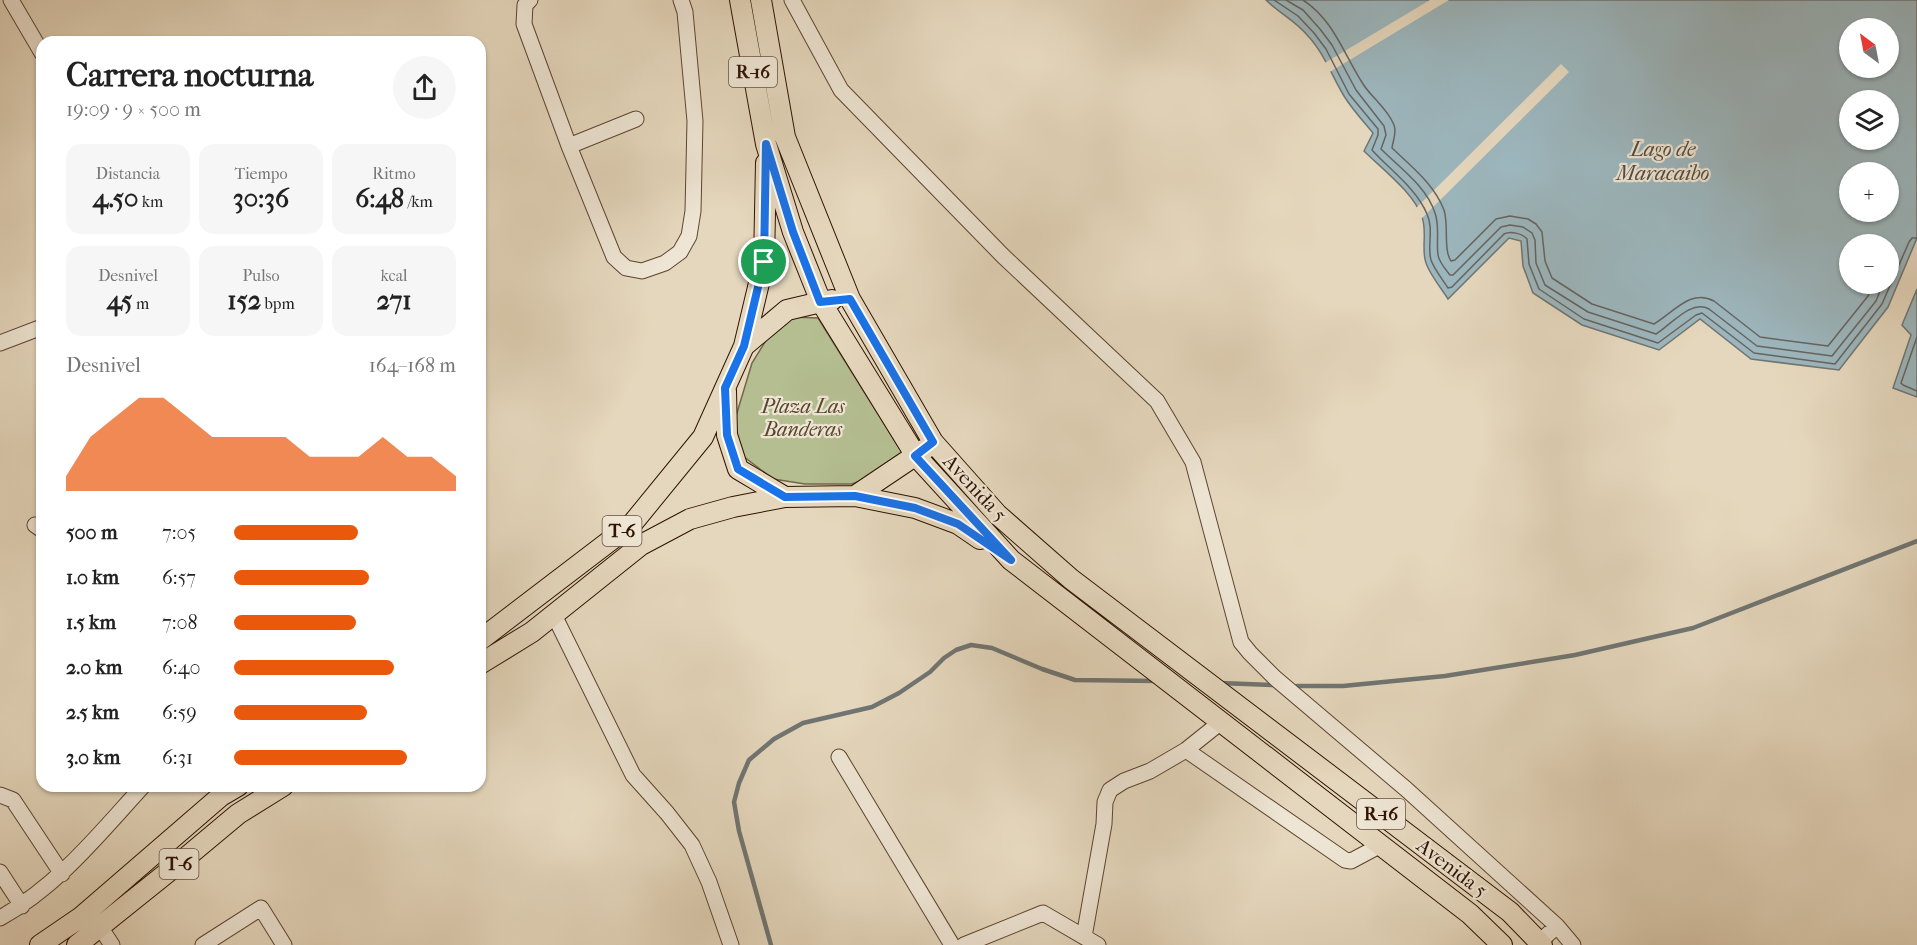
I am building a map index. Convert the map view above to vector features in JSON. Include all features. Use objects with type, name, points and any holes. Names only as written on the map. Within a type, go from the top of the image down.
[{"type":"main road","name":"R-16","points":[[740,0],[766,144]]},
{"type":"main road","name":"Avenida 5","points":[[761,0],[785,137],[850,299],[933,442],[997,514],[1071,579],[1510,912],[1539,944]]},
{"type":"main road","name":"Avenida 5","points":[[766,144],[793,232],[820,302],[915,456],[1011,560],[1470,914],[1503,945]]},
{"type":"main road","points":[[744,346],[764,262],[766,144]]},
{"type":"main road","name":"T-6","points":[[486,635],[632,524],[703,437],[744,346],[787,310],[820,302],[850,299]]},
{"type":"main road","points":[[725,388],[727,435],[738,469],[785,497]]},
{"type":"main road","points":[[855,496],[933,442]]},
{"type":"main road","points":[[855,496],[915,508],[958,524],[1011,560]]},
{"type":"main road","name":"T-6","points":[[486,660],[532,632],[641,545],[690,519],[733,507],[785,497],[855,496]]},
{"type":"main road","name":"T-6","points":[[40,945],[81,916],[228,792]]},
{"type":"main road","name":"T-6","points":[[77,945],[238,814],[273,792]]},
{"type":"street","points":[[11,0],[36,43]]},
{"type":"street","points":[[531,0],[525,5],[524,24],[569,146],[614,257],[626,267],[642,271],[665,263],[680,252],[688,236],[693,211],[695,121],[685,12],[681,0]]},
{"type":"street","points":[[792,0],[841,90],[1003,256],[1157,401],[1193,462],[1241,642],[1250,653],[1275,678],[1406,789],[1557,926],[1573,945]]},
{"type":"street","points":[[569,146],[636,119]]},
{"type":"street","points":[[0,343],[36,329]]},
{"type":"street","points":[[554,615],[633,775],[668,813],[692,845],[709,882],[731,945]]},
{"type":"street","points":[[964,945],[1043,913],[1091,941],[1105,802],[1110,790],[1124,781],[1150,771],[1186,750],[1221,722]]},
{"type":"street","points":[[1186,750],[1345,860],[1351,861],[1381,845]]},
{"type":"street","points":[[839,757],[952,945]]},
{"type":"street","points":[[0,918],[22,906],[62,874],[137,792]]},
{"type":"street","points":[[0,795],[13,800],[62,874]]},
{"type":"street","points":[[0,872],[22,906]]},
{"type":"street","points":[[203,945],[261,908],[284,945]]},
{"type":"street","points":[[1539,944],[1557,926]]},
{"type":"street","points":[[100,927],[112,945]]},
{"type":"green space","name":"Plaza Las Banderas","points":[[793,317],[818,318],[903,454],[863,480],[852,484],[805,484],[773,479],[743,456],[733,426],[752,363],[770,334]]},
{"type":"water","name":"Lago de Maracaibo","points":[[1266,0],[1917,0],[1917,238],[1899,281],[1899,234],[1839,234],[1839,294],[1893,294],[1888,307],[1839,370],[1751,359],[1700,319],[1659,350],[1582,325],[1533,293],[1523,266],[1521,241],[1509,238],[1448,299],[1426,263],[1423,222],[1418,208],[1405,190],[1364,151],[1373,133],[1347,101],[1314,43],[1298,26]]},
{"type":"water","points":[[1917,289],[1917,397],[1893,388],[1911,335],[1902,325]]},
{"type":"pier","points":[[1430,0],[1449,0],[1328,73],[1323,64]]},
{"type":"pier","points":[[1561,64],[1569,72],[1420,220],[1415,209]]},
{"type":"waterway","points":[[1297,686],[1343,686],[1445,676],[1575,655],[1693,628],[1917,541]]},
{"type":"waterway","points":[[771,945],[739,831],[734,802],[749,760],[774,739],[803,723],[872,707],[899,693],[930,672],[956,650],[971,645],[992,648],[1075,680],[1157,681]]},
{"type":"waterway","points":[[1220,683],[1273,685]]},
{"type":"route","points":[[766,144],[793,232],[820,302],[850,299],[933,442],[915,456],[1011,560],[958,524],[915,508],[855,496],[785,497],[738,469],[727,435],[725,388],[744,346],[764,262],[766,144]]}]
